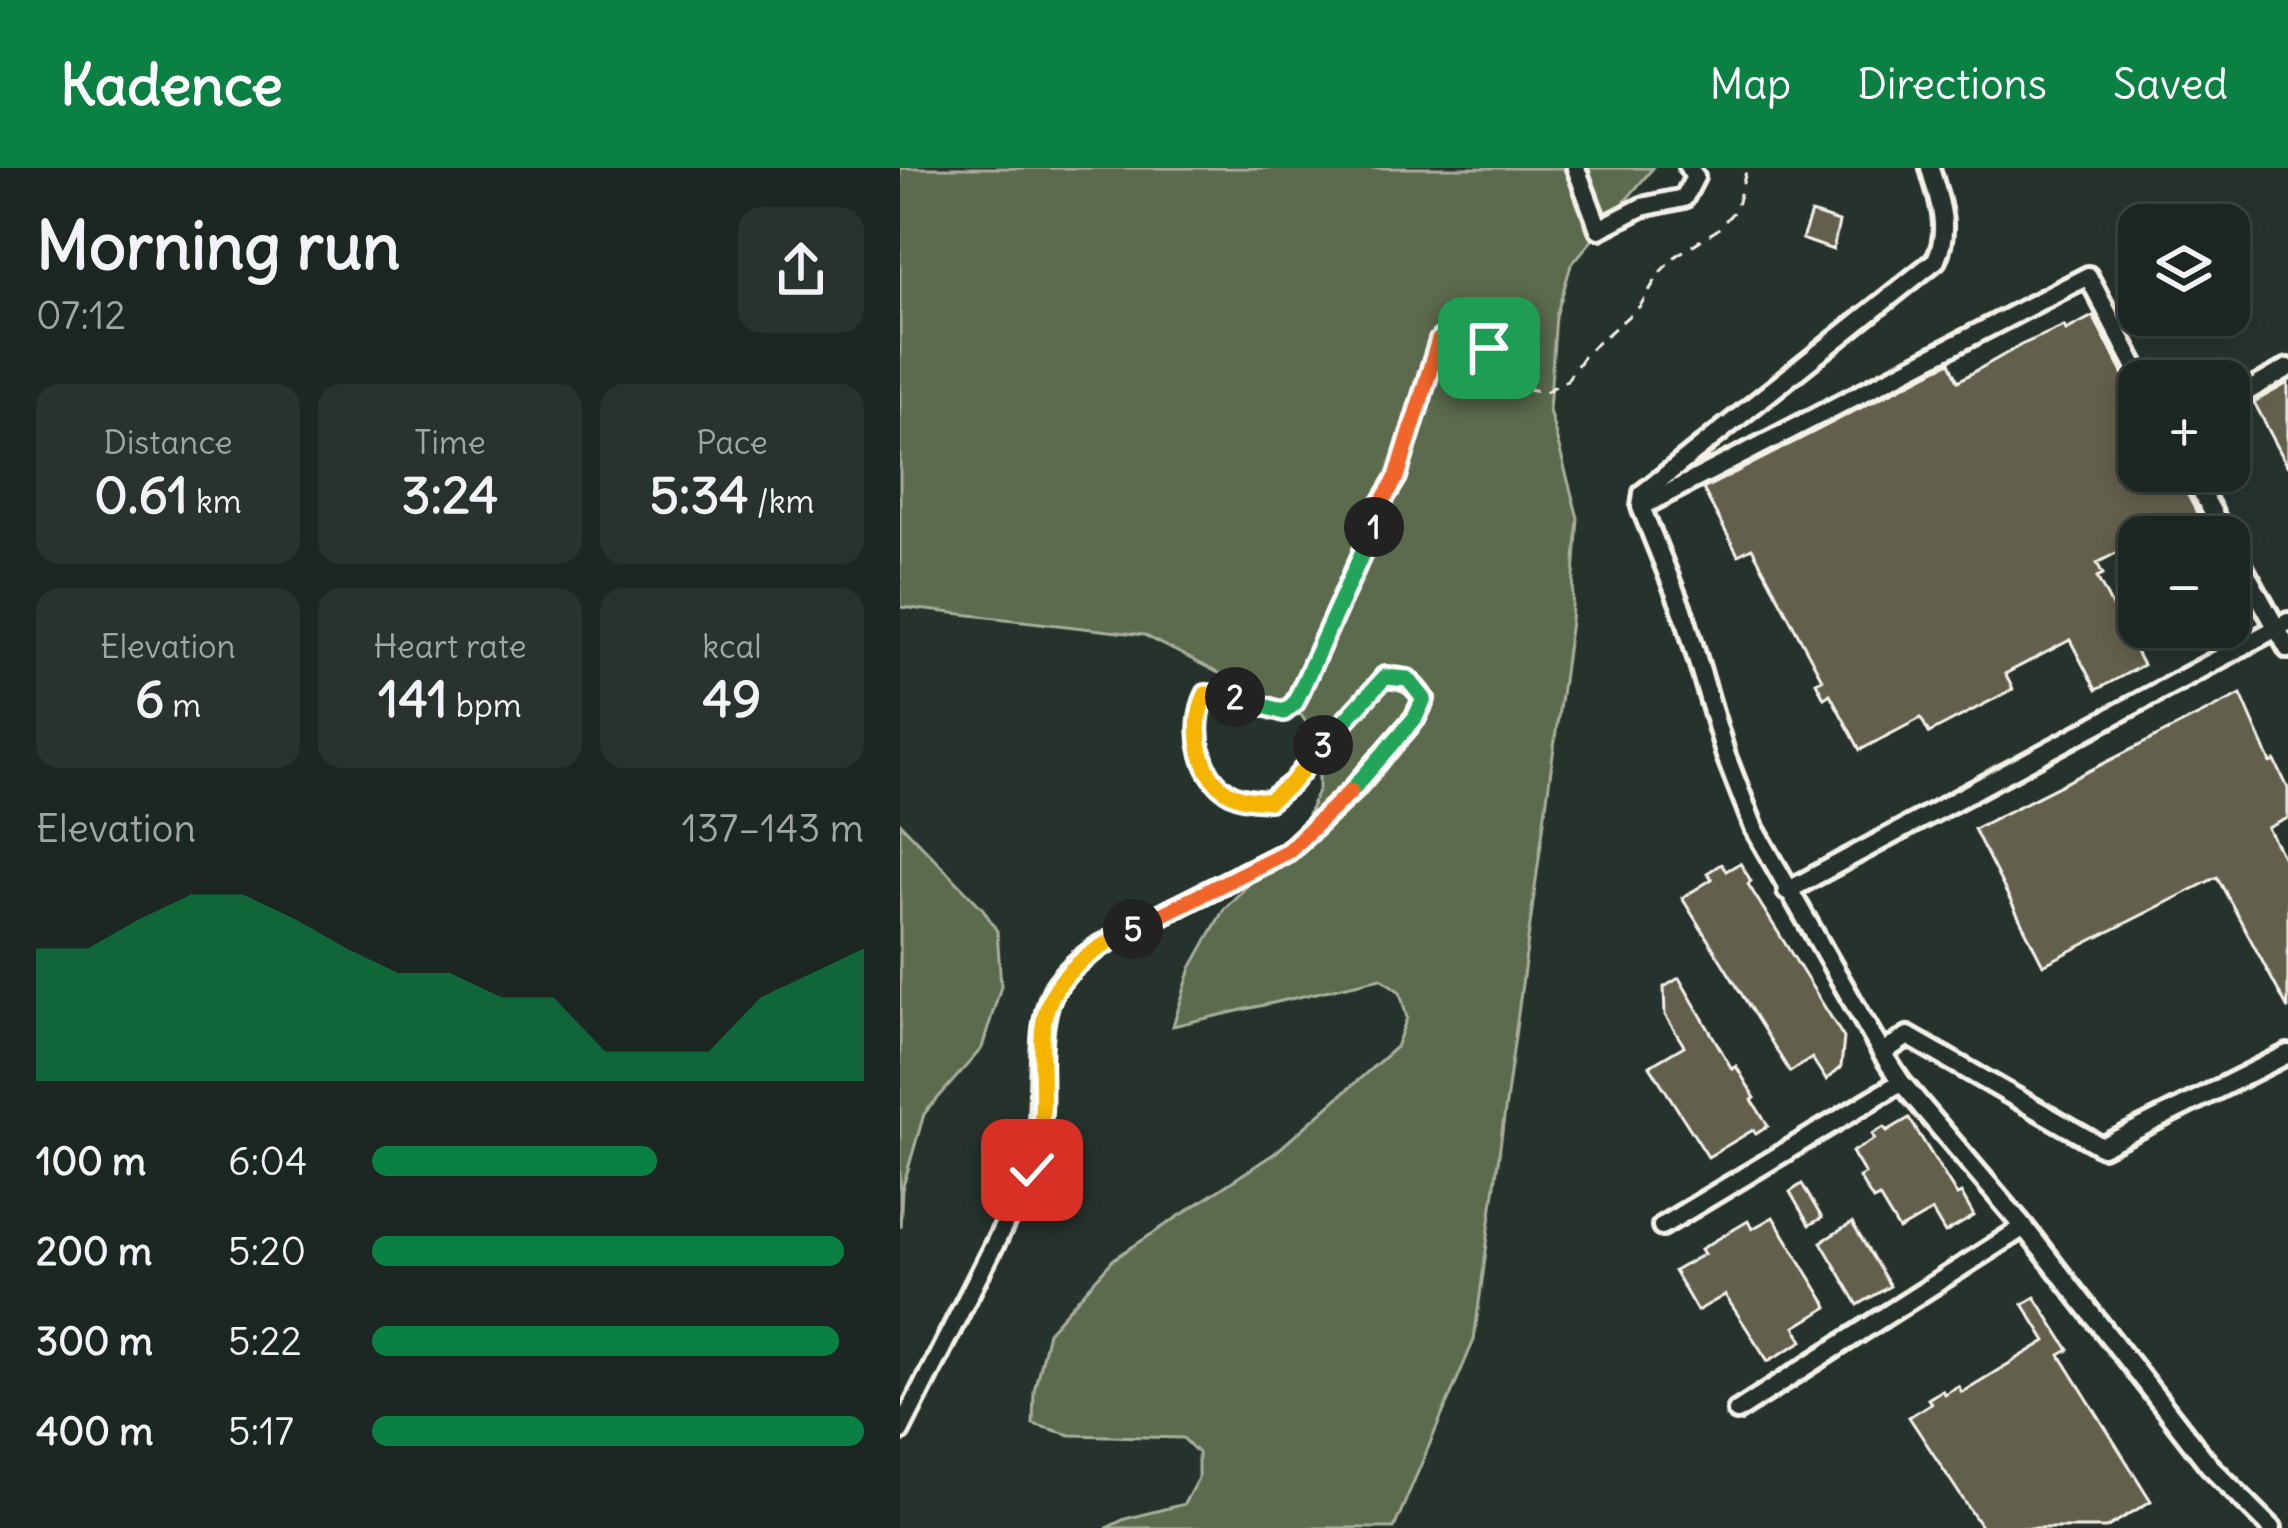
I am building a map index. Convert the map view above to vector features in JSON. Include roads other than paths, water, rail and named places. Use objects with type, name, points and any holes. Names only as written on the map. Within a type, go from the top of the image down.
[{"type":"street","points":[[1576,168],[1599,229],[1642,207],[1684,198],[1695,177],[1689,168]]},
{"type":"street","points":[[1930,168],[1946,226],[1936,260],[1643,493],[1641,507],[1685,617],[1754,828],[1882,1053],[2209,1465],[2272,1528]]},
{"type":"street","points":[[1641,507],[2088,276],[2132,360]]},
{"type":"street","points":[[2250,390],[2288,368]]},
{"type":"street","points":[[2250,574],[2282,625],[2288,649]]},
{"type":"street","points":[[1787,891],[2282,625]]},
{"type":"street","points":[[900,1431],[1032,1170],[1041,1141],[1043,1014],[1055,986],[1101,945],[1288,851],[1354,788],[1415,718],[1424,699],[1418,688],[1408,679],[1385,677]]},
{"type":"street","points":[[1882,1053],[1908,1036],[2102,1147],[2288,1054]]},
{"type":"street","points":[[1662,1226],[1901,1082]]},
{"type":"street","points":[[1737,1411],[2024,1227]]}]
